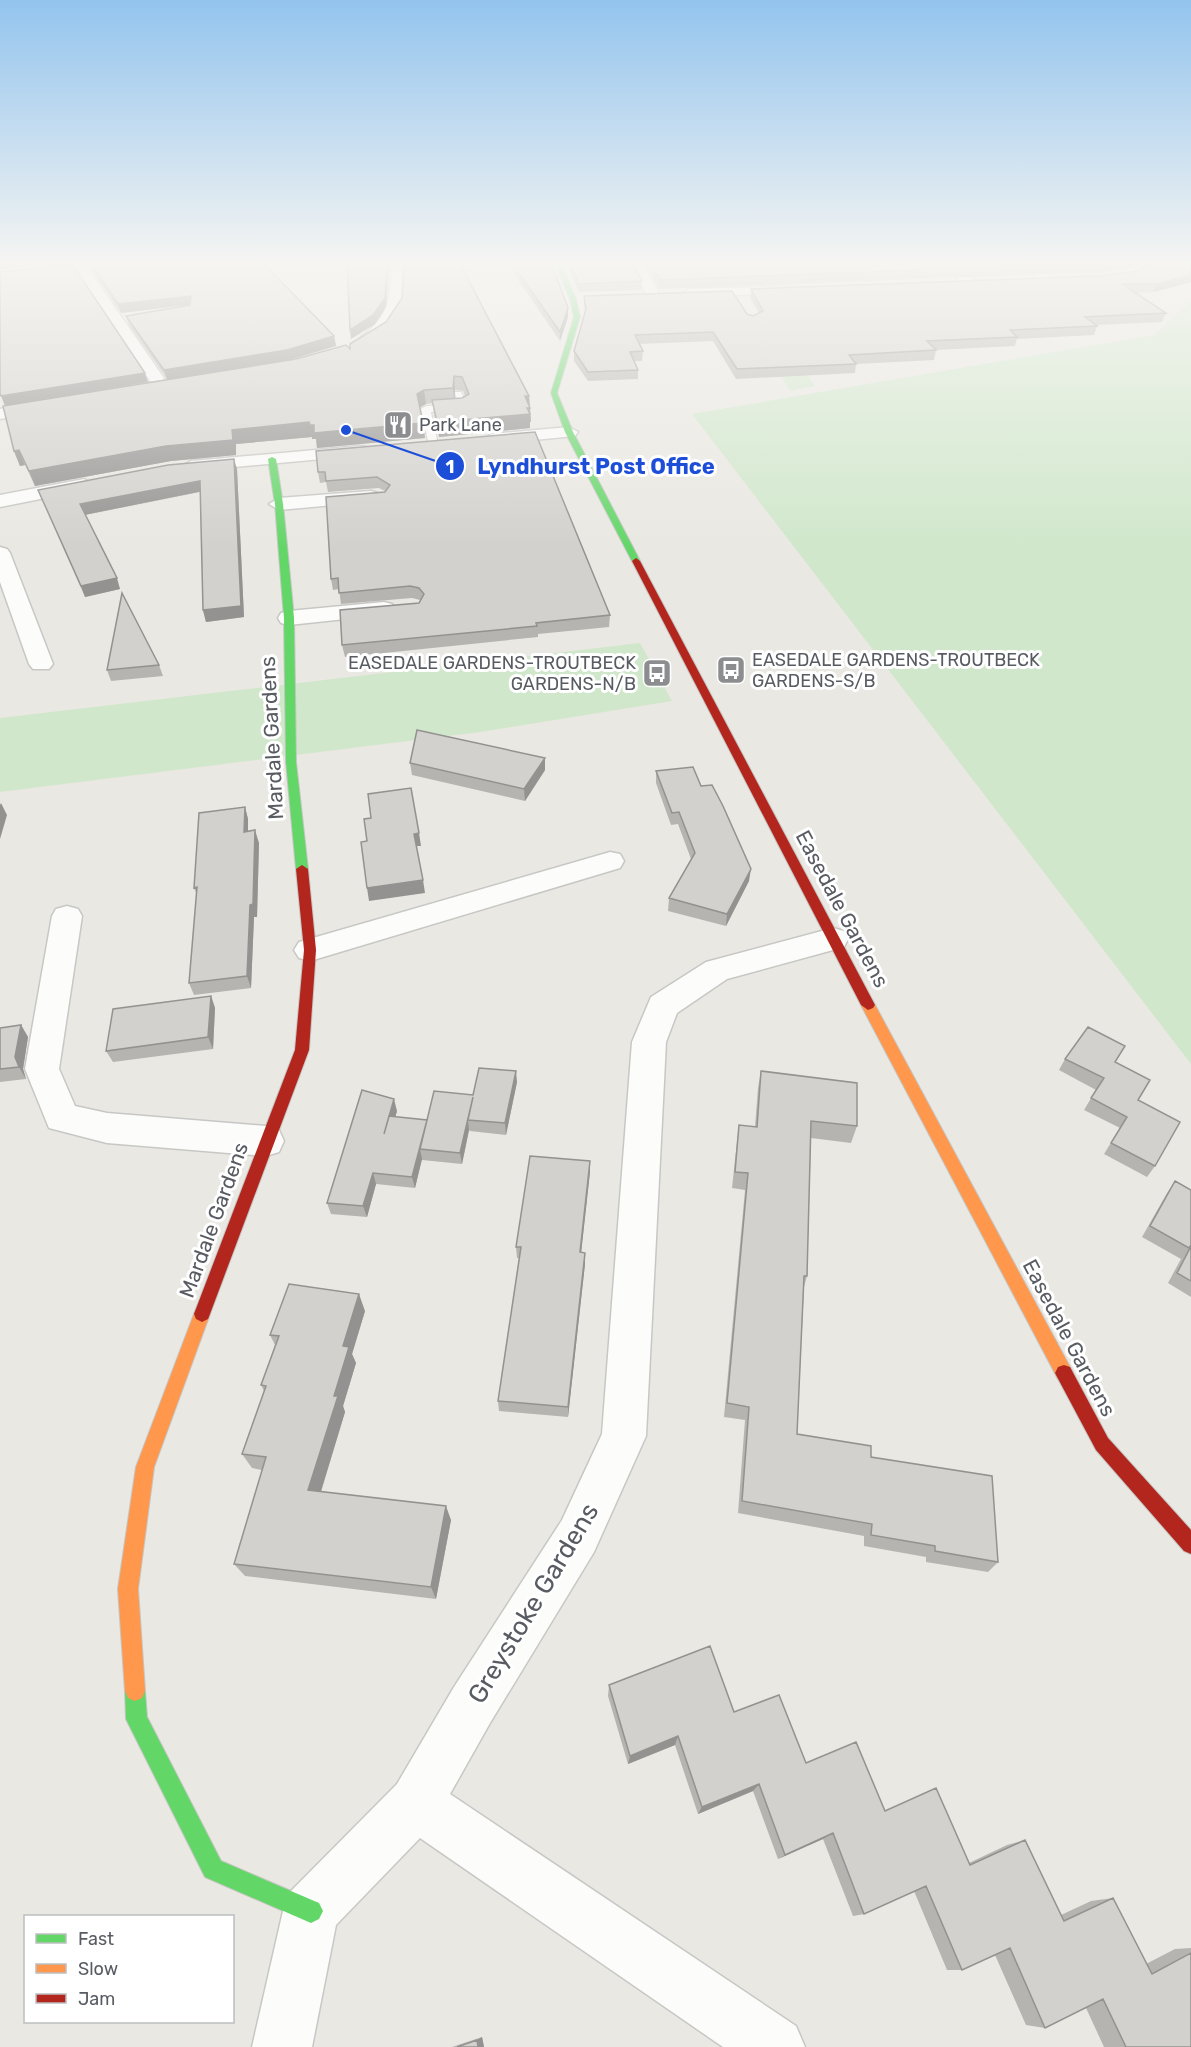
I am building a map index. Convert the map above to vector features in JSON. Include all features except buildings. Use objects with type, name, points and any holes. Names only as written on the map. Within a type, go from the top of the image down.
[{"type":"street","points":[[141,358],[161,387]]},
{"type":"street","name":"Easedale Gardens","points":[[566,358],[554,393],[569,432],[833,939],[1102,1444],[1191,1544]]},
{"type":"street","points":[[0,414],[69,402]]},
{"type":"street","points":[[478,440],[569,432]]},
{"type":"street","points":[[410,446],[456,442]]},
{"type":"street","points":[[171,468],[376,449]]},
{"type":"street","name":"Mardale Gardens","points":[[272,459],[279,504],[289,618],[291,762],[310,950],[302,1050],[146,1467],[128,1589],[137,1719],[213,1869],[311,1911]]},
{"type":"street","points":[[0,501],[103,481]]},
{"type":"street","points":[[279,504],[379,496]]},
{"type":"street","points":[[0,553],[41,664]]},
{"type":"street","points":[[289,618],[401,608]]},
{"type":"street","points":[[310,950],[610,861]]},
{"type":"street","points":[[67,916],[42,1069],[62,1118],[107,1128],[266,1142]]},
{"type":"street","name":"Greystoke Gardens","points":[[311,1911],[417,1803],[472,1705],[579,1536],[624,1436],[649,1042],[663,1006],[717,970],[833,939]]},
{"type":"street","points":[[417,1803],[775,2047]]},
{"type":"street","points":[[282,2047],[311,1911]]},
{"type":"lane","points":[[433,444],[426,409],[463,407],[458,394]]},
{"type":"green space","points":[[769,358],[794,358],[815,386],[790,391]]},
{"type":"green space","points":[[1022,358],[1191,358],[1191,1064],[692,414]]},
{"type":"green space","points":[[640,643],[672,701],[480,732],[0,792],[0,718]]},
{"type":"traffic: fast","points":[[565,358],[554,393],[569,432],[636,561]]},
{"type":"traffic: fast","points":[[272,459],[279,504],[289,618],[291,762],[302,869]]},
{"type":"traffic: fast","points":[[135,1691],[137,1719],[213,1869],[311,1911]]},
{"type":"traffic: slow","points":[[868,1005],[1064,1373]]},
{"type":"traffic: slow","points":[[135,1691],[128,1589],[145,1467],[202,1314]]},
{"type":"traffic: jam","points":[[636,561],[868,1005]]},
{"type":"traffic: jam","points":[[202,1314],[302,1050],[310,950],[302,869]]},
{"type":"traffic: jam","points":[[1064,1373],[1102,1444],[1191,1544]]},
{"type":"place","name":"Park Lane","points":[[398,425]]},
{"type":"place","name":"Lyndhurst Post Office","points":[[346,430]]},
{"type":"place","name":"EASEDALE GARDENS-TROUTBECK GARDENS-S/B","points":[[731,670]]},
{"type":"place","name":"EASEDALE GARDENS-TROUTBECK GARDENS-N/B","points":[[657,673]]}]
